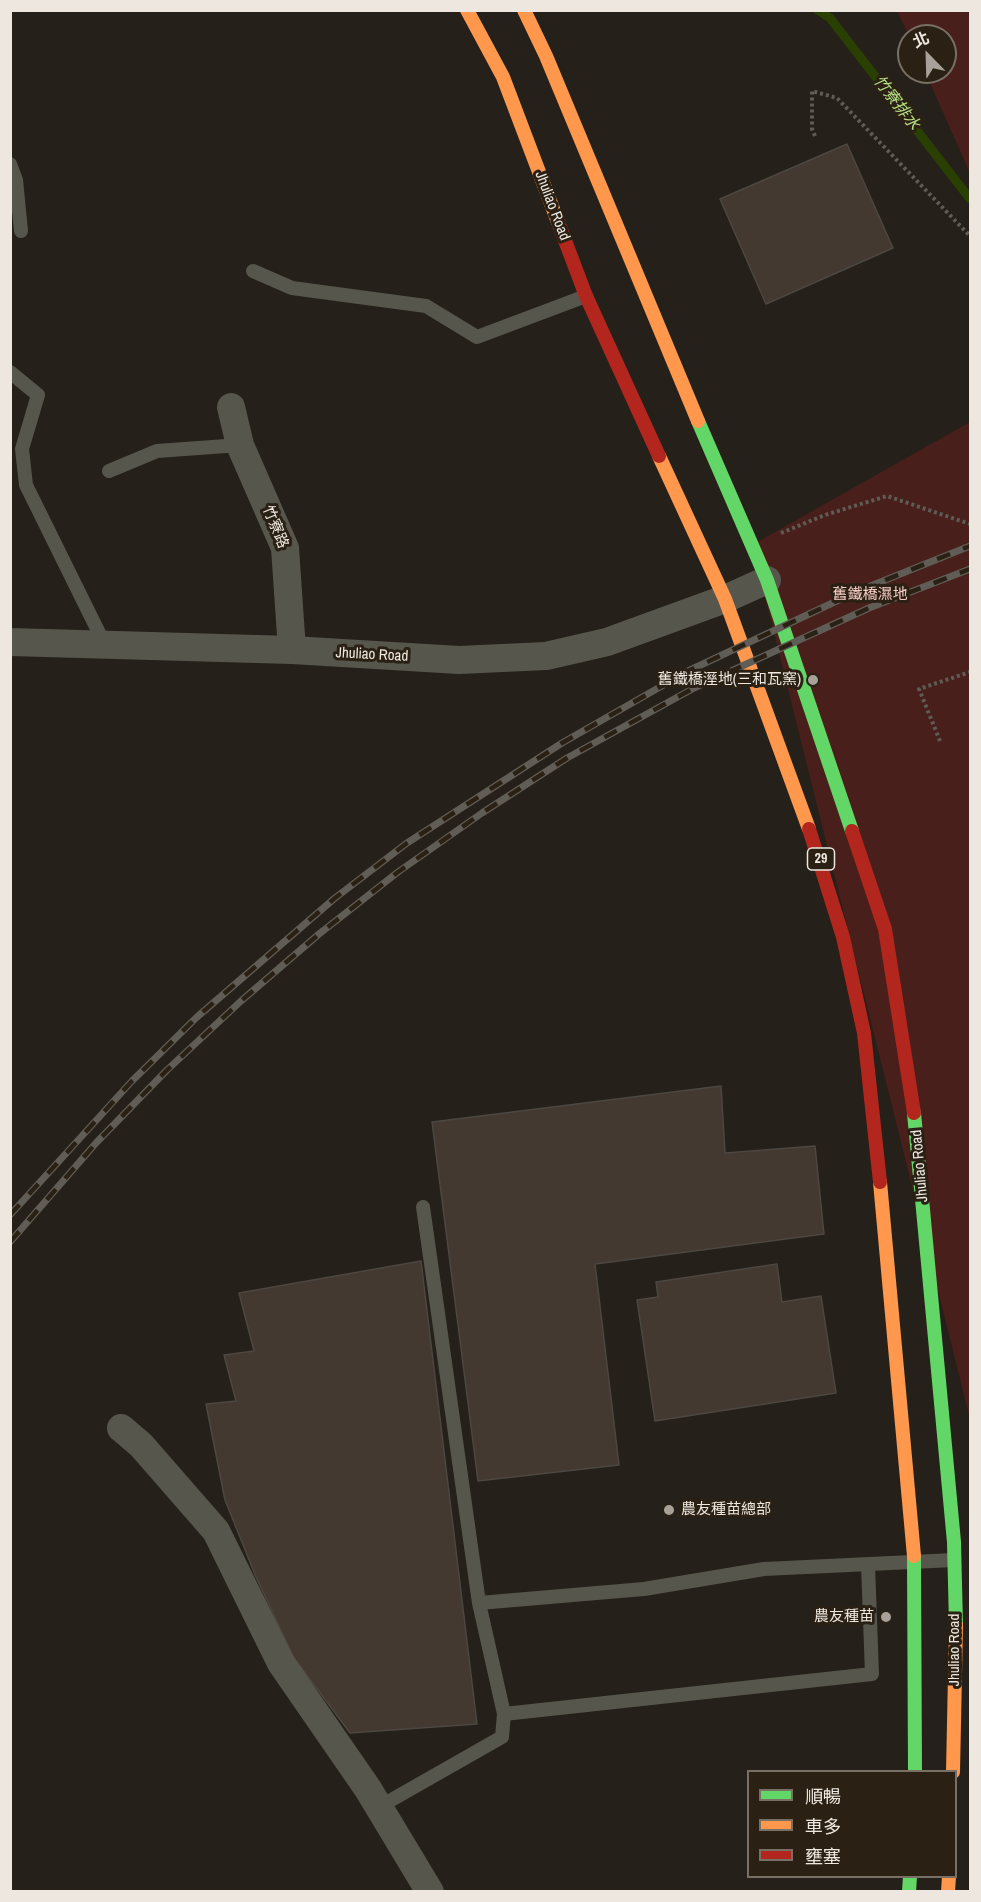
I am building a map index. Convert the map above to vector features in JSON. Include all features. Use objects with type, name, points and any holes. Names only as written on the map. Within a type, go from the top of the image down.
[{"type":"main road","name":"Jhuliao Road","points":[[467,10],[503,77],[586,296],[725,599],[821,861],[843,937],[864,1033],[914,1561],[915,1770]]},
{"type":"main road","name":"Jhuliao Road","points":[[524,10],[546,56],[658,329],[767,580],[885,929],[916,1124],[954,1560],[957,1654],[953,1770]]},
{"type":"street","name":"竹寮路","points":[[231,406],[240,445],[285,548],[292,650]]},
{"type":"street","name":"Jhuliao Road","points":[[10,642],[292,650],[459,660],[546,656],[607,642],[725,599],[767,580]]},
{"type":"street","points":[[121,1428],[141,1445],[216,1531],[281,1663],[379,1807],[430,1892]]},
{"type":"lane","points":[[10,164],[16,180],[21,231]]},
{"type":"lane","points":[[253,271],[292,288],[426,306],[477,337],[586,296]]},
{"type":"lane","points":[[10,372],[38,394],[22,449],[26,485],[105,645]]},
{"type":"lane","points":[[109,471],[157,451],[240,445]]},
{"type":"lane","points":[[379,1807],[502,1737],[504,1714],[479,1603],[423,1207]]},
{"type":"lane","points":[[479,1603],[644,1589],[764,1569],[954,1560]]},
{"type":"lane","points":[[504,1714],[872,1674],[868,1565]]},
{"type":"path","points":[[815,136],[812,129],[812,91],[837,98],[970,236]]},
{"type":"path","points":[[752,545],[825,515],[887,496],[970,524]]},
{"type":"path","points":[[940,741],[919,689],[970,672]]},
{"type":"green space","points":[[897,11],[970,11],[970,173],[930,84],[957,84],[957,24],[903,24]]},
{"type":"green space","name":"舊鐵橋濕地","points":[[970,422],[970,1419],[752,545]]},
{"type":"building","points":[[847,144],[893,248],[766,304],[720,199]]},
{"type":"building","points":[[721,1086],[725,1153],[815,1146],[824,1234],[595,1264],[619,1465],[478,1481],[432,1122]]},
{"type":"building","points":[[421,1261],[477,1724],[350,1733],[294,1658],[256,1577],[225,1500],[206,1404],[236,1401],[224,1355],[254,1351],[239,1293]]},
{"type":"building","points":[[777,1264],[782,1302],[821,1296],[836,1393],[655,1421],[637,1300],[658,1297],[656,1282]]},
{"type":"waterway","name":"竹寮排水","points":[[818,10],[830,18],[970,199]]},
{"type":"railway","points":[[10,1215],[132,1081],[197,1017],[335,898],[407,843],[562,743],[688,671],[858,591],[970,546]]},
{"type":"railway","points":[[10,1242],[96,1143],[167,1070],[241,1001],[319,934],[398,872],[482,813],[567,758],[694,688],[869,608],[970,569]]},
{"type":"traffic: fast","points":[[698,421],[767,580],[852,831]]},
{"type":"traffic: fast","points":[[914,1113],[954,1542],[956,1625]]},
{"type":"traffic: fast","points":[[914,1556],[915,1770]]},
{"type":"traffic: fast","points":[[909,1892],[910,1878]]},
{"type":"traffic: slow","points":[[467,10],[503,77],[558,222]]},
{"type":"traffic: slow","points":[[524,10],[546,56],[698,421]]},
{"type":"traffic: slow","points":[[659,456],[725,599],[809,829]]},
{"type":"traffic: slow","points":[[880,1182],[914,1556]]},
{"type":"traffic: slow","points":[[953,1770],[956,1625]]},
{"type":"traffic: slow","points":[[948,1892],[949,1878]]},
{"type":"traffic: jam","points":[[558,222],[586,296],[659,456]]},
{"type":"traffic: jam","points":[[809,829],[843,937],[864,1033],[880,1182]]},
{"type":"traffic: jam","points":[[852,831],[885,929],[914,1113]]},
{"type":"place","name":"舊鐵橋溼地(三和瓦窯)","points":[[813,680]]},
{"type":"place","name":"農友種苗總部","points":[[669,1510]]},
{"type":"place","name":"農友種苗","points":[[886,1617]]}]
